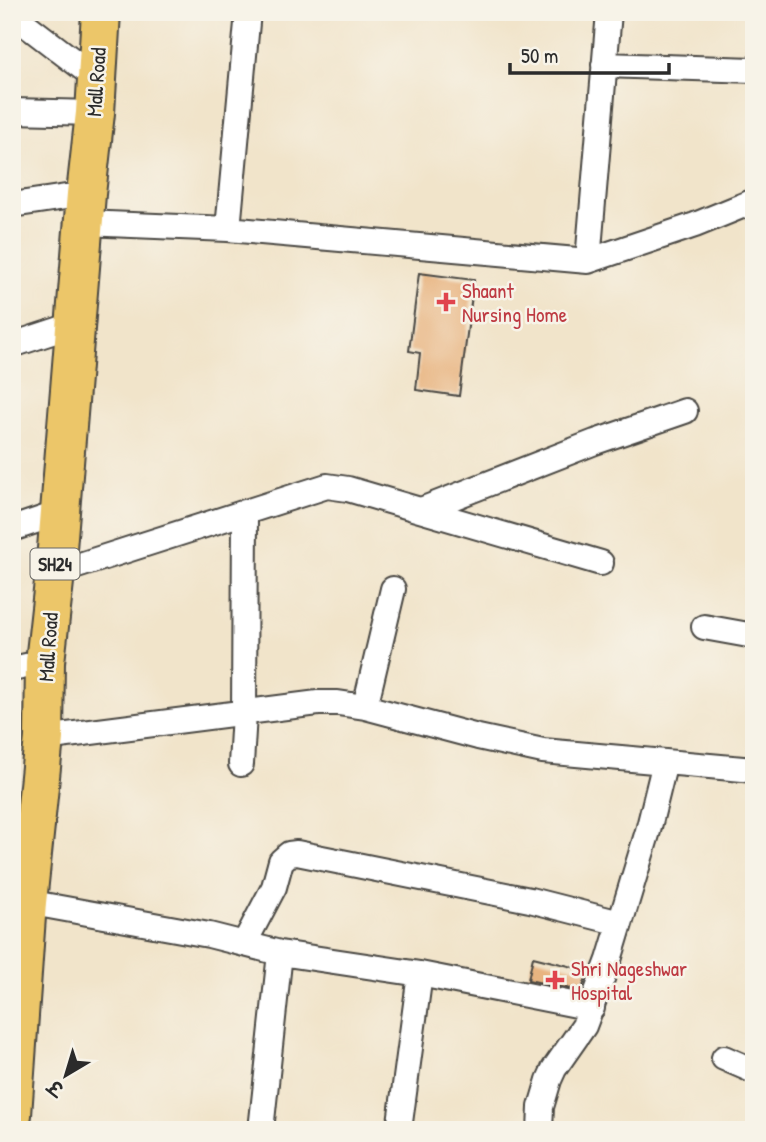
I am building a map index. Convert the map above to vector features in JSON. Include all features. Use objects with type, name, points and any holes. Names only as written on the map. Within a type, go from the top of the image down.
[{"type":"main road","name":"Mall Road","points":[[12,1115],[27,902],[24,820],[44,737],[28,665],[55,573],[101,12]]},
{"type":"street","points":[[228,229],[248,12]]},
{"type":"street","points":[[587,261],[609,12]]},
{"type":"street","points":[[12,14],[96,96]]},
{"type":"street","points":[[604,65],[754,70]]},
{"type":"street","points":[[12,111],[96,96]]},
{"type":"street","points":[[12,205],[85,209],[228,229],[587,261],[754,201]]},
{"type":"street","points":[[12,345],[76,324]]},
{"type":"street","points":[[421,510],[595,442],[685,411]]},
{"type":"street","points":[[55,573],[327,486],[348,489],[601,563]]},
{"type":"street","points":[[241,764],[246,512]]},
{"type":"street","points":[[12,529],[59,513]]},
{"type":"street","points":[[365,707],[393,589]]},
{"type":"street","points":[[705,627],[754,636]]},
{"type":"street","points":[[44,737],[318,703],[338,703],[365,707],[542,751],[754,770]]},
{"type":"street","points":[[540,1130],[541,1107],[549,1080],[584,1026],[592,1008],[648,831],[665,762]]},
{"type":"street","points":[[244,944],[274,887],[281,861],[289,854],[297,853],[530,900],[620,922]]},
{"type":"street","points":[[27,902],[173,928],[280,953],[420,974],[592,1008]]},
{"type":"street","points":[[261,1130],[280,953]]},
{"type":"street","points":[[399,1130],[420,974]]},
{"type":"street","points":[[724,1058],[754,1071]]},
{"type":"building","points":[[419,273],[474,280],[459,396],[416,390],[420,353],[409,351]]},
{"type":"building","points":[[533,957],[589,971],[581,991],[528,980]]},
{"type":"place","name":"Shaant Nursing Home","points":[[446,302]]},
{"type":"place","name":"Shri Nageshwar Hospital","points":[[555,980]]}]
